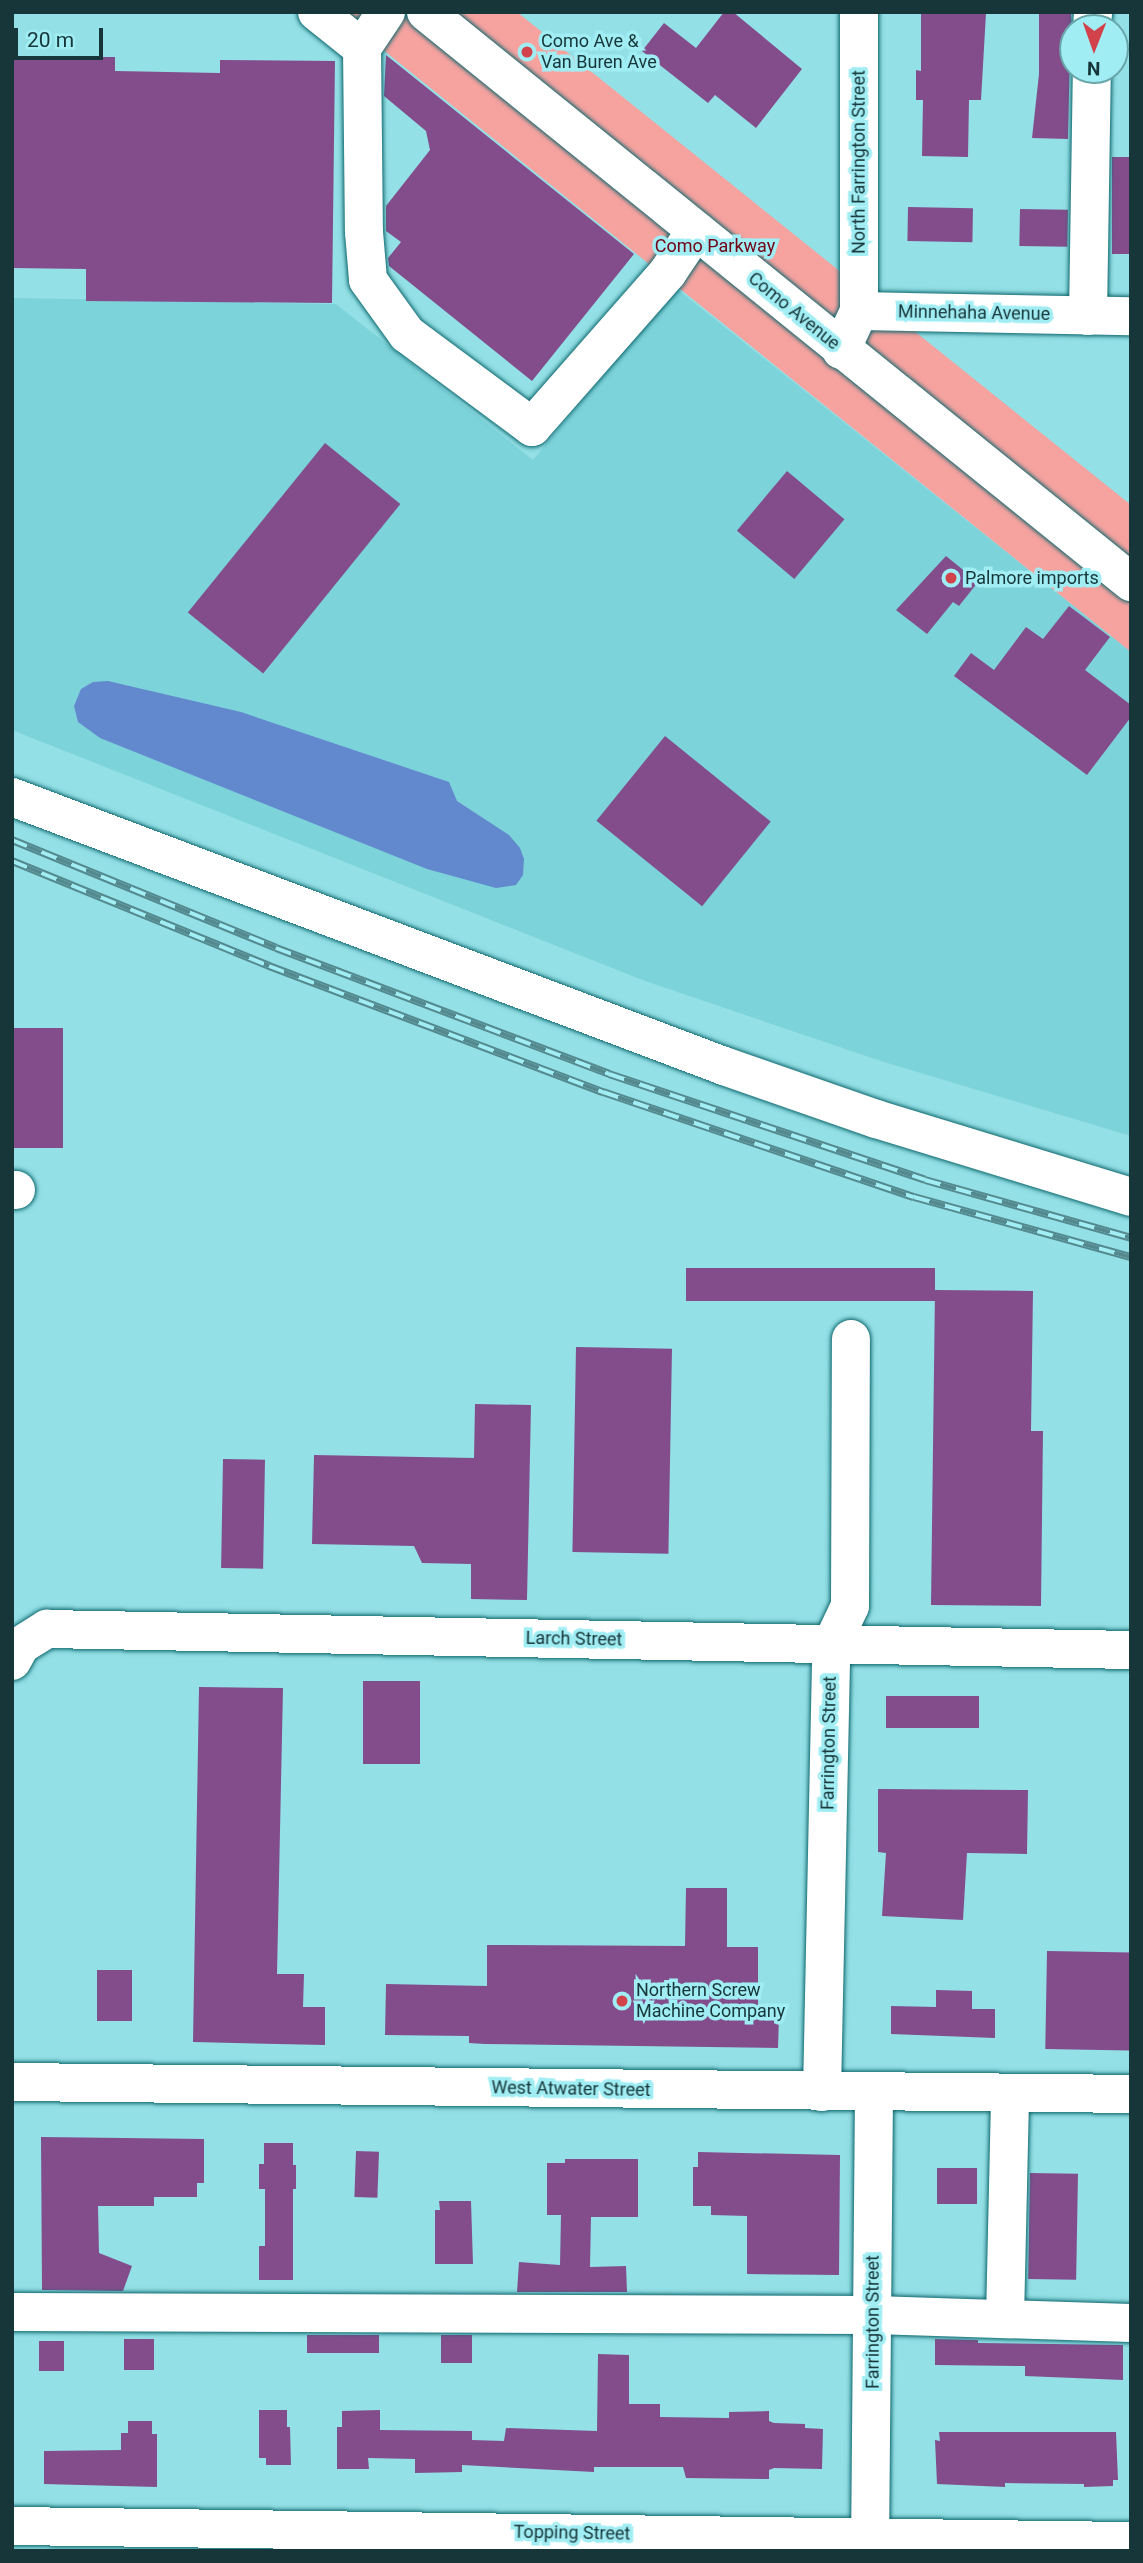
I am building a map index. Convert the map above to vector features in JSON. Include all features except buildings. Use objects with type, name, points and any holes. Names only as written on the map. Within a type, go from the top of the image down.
[{"type":"street","points":[[317,12],[362,48]]},
{"type":"street","points":[[386,12],[362,48],[364,232],[368,280],[407,334],[533,427],[668,272],[696,230]]},
{"type":"street","name":"Como Avenue","points":[[426,12],[1131,582]]},
{"type":"street","name":"North Farrington Street","points":[[859,12],[859,311]]},
{"type":"street","points":[[1088,316],[1092,84]]},
{"type":"street","points":[[841,349],[859,311]]},
{"type":"street","name":"Minnehaha Avenue","points":[[859,311],[1131,316]]},
{"type":"street","points":[[12,797],[723,1066],[876,1119],[1131,1198]]},
{"type":"street","points":[[831,1646],[850,1606],[851,1339]]},
{"type":"street","name":"Larch Street","points":[[17,1653],[47,1629],[315,1632],[831,1646],[1131,1650]]},
{"type":"street","name":"Farrington Street","points":[[822,2092],[831,1646]]},
{"type":"street","name":"West Atwater Street","points":[[12,2082],[1131,2095]]},
{"type":"street","name":"Farrington Street","points":[[871,2544],[874,2093]]},
{"type":"street","points":[[1005,2319],[1010,2094]]},
{"type":"street","points":[[12,2312],[874,2315],[1131,2323]]},
{"type":"street","name":"Topping Street","points":[[12,2526],[871,2544],[1131,2541]]},
{"type":"shaded area","points":[[676,288],[1131,652],[1131,1136],[884,1062],[645,981],[12,730],[14,298],[336,304],[533,460]]},
{"type":"shaded area","points":[[108,681],[241,712],[449,782],[457,801],[509,835],[520,848],[524,859],[523,875],[516,885],[496,888],[427,869],[100,738],[78,722],[74,706],[81,689],[93,682]]},
{"type":"green space","name":"Como Parkway","points":[[336,12],[517,12],[1131,505],[1131,652]]},
{"type":"railway","points":[[12,840],[276,948],[609,1074],[925,1180],[1131,1238]]},
{"type":"railway","points":[[12,861],[269,966],[603,1092],[914,1197],[1131,1257]]},
{"type":"place","name":"Como Ave & Van Buren Ave","points":[[527,52]]},
{"type":"place","name":"Palmore imports","points":[[951,578]]},
{"type":"place","name":"Northern Screw Machine Company","points":[[622,2001]]}]
